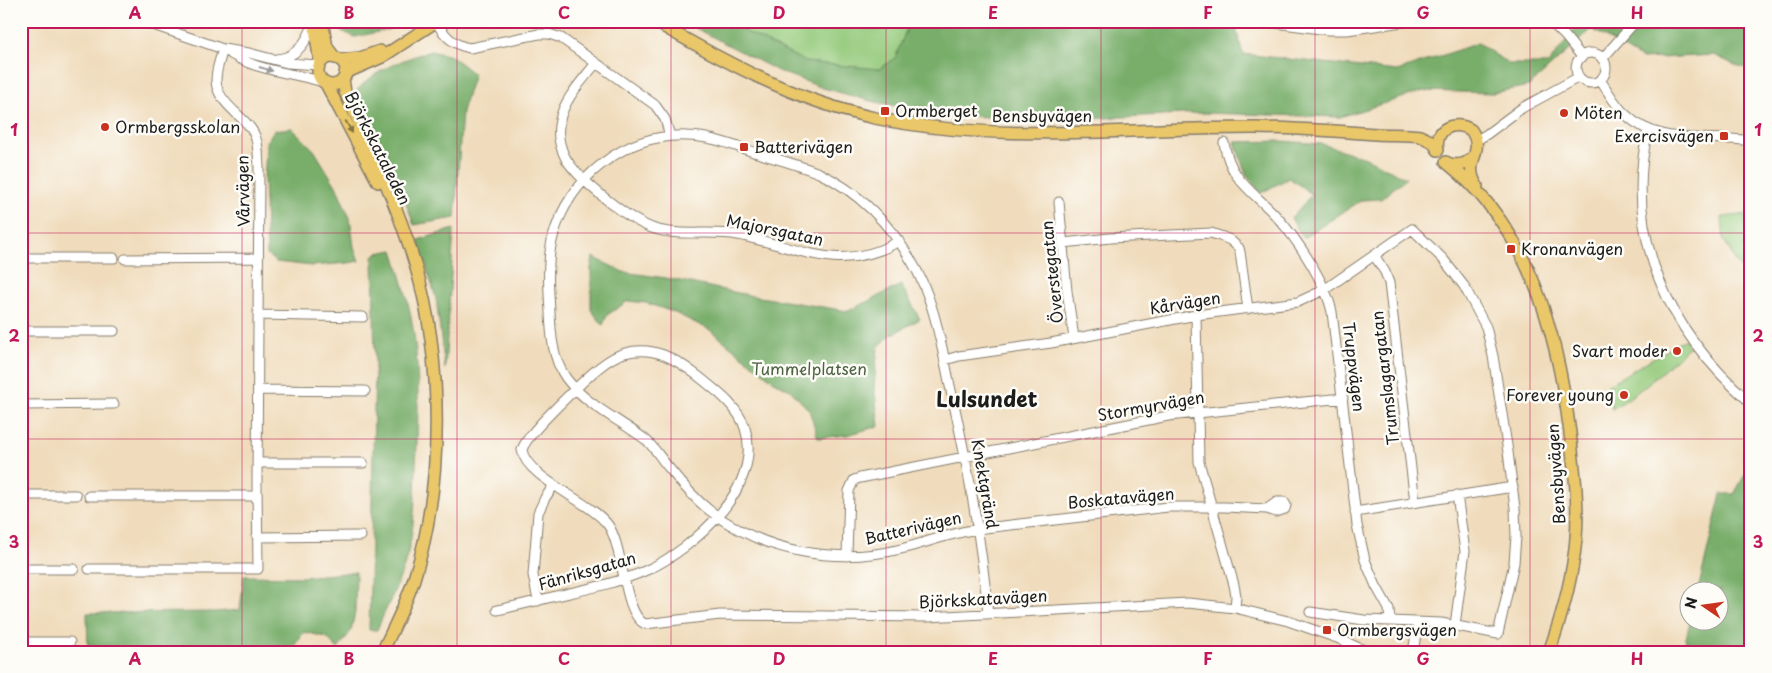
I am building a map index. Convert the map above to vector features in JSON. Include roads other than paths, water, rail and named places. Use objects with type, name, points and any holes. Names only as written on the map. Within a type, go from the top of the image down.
[{"type":"main road","points":[[314,21],[319,65],[318,75],[325,83],[336,85],[344,76],[375,61],[437,21]]},
{"type":"main road","points":[[322,21],[324,41],[345,67],[344,76]]},
{"type":"main road","name":"Bensbyvägen","points":[[654,21],[740,69],[821,102],[864,115],[917,126],[1042,134],[1254,128],[1392,134],[1424,137],[1432,142],[1438,150]]},
{"type":"main road","points":[[319,65],[324,59],[360,58],[396,46]]},
{"type":"main road","name":"Björkskataleden","points":[[344,76],[345,92],[386,183],[417,272],[429,330],[435,389],[435,450],[430,501],[421,554],[405,602],[382,652]]},
{"type":"main road","name":"Björkskataleden","points":[[325,83],[402,227]]},
{"type":"main road","points":[[1459,125],[1471,130],[1477,140],[1477,150],[1474,156],[1463,164],[1453,165],[1446,162],[1438,150],[1437,144],[1440,134],[1452,126],[1459,125]]},
{"type":"main road","name":"Bensbyvägen","points":[[1392,134],[1416,133],[1452,126]]},
{"type":"main road","name":"Bensbyvägen","points":[[1474,156],[1471,174],[1512,236],[1539,297],[1555,344],[1565,398],[1576,502],[1576,536],[1573,566],[1567,594],[1550,649]]},
{"type":"main road","name":"Bensbyvägen","points":[[1446,162],[1484,196]]},
{"type":"street","points":[[138,21],[157,24],[223,49],[241,51],[295,64],[319,65]]},
{"type":"street","points":[[270,59],[282,59],[294,53],[306,40],[314,21]]},
{"type":"street","points":[[437,21],[448,39],[463,46],[481,46],[545,33],[561,38],[656,105],[665,119],[670,136]]},
{"type":"street","points":[[1260,21],[1328,30],[1347,30],[1409,21]]},
{"type":"street","points":[[1550,21],[1566,36],[1582,57]]},
{"type":"street","points":[[1602,60],[1636,21]]},
{"type":"street","points":[[223,49],[250,65],[325,83]]},
{"type":"street","name":"Vårvägen","points":[[89,569],[258,569],[258,258],[260,167],[254,133],[216,90],[216,73],[223,49]]},
{"type":"street","points":[[1591,54],[1598,56],[1602,60],[1606,69],[1600,80],[1590,83],[1584,82],[1579,77],[1576,68],[1582,57],[1591,54]]},
{"type":"street","name":"Majorsgatan","points":[[596,63],[568,100],[561,115],[559,128],[564,154],[570,164],[584,179],[609,201],[650,228],[680,233],[729,234],[756,239],[810,255],[833,258],[881,250],[899,241]]},
{"type":"street","points":[[1477,140],[1522,108],[1579,77]]},
{"type":"street","points":[[1600,80],[1626,116],[1648,130],[1673,138],[1751,141]]},
{"type":"street","points":[[1648,130],[1641,168],[1640,206],[1647,244],[1656,273],[1676,314],[1692,339],[1724,377],[1750,399]]},
{"type":"street","name":"Batterivägen","points":[[945,360],[924,286],[912,260],[899,241],[878,216],[843,187],[822,175],[794,164],[710,139],[689,136],[670,136],[642,143],[622,151],[597,167],[584,179],[573,192],[562,212],[552,238],[549,259],[550,319],[555,356],[566,378],[598,408],[650,444],[694,496],[718,516],[753,536],[780,546],[807,553],[834,556],[886,552],[978,528]]},
{"type":"street","name":"Truppvägen","points":[[1224,143],[1229,160],[1237,176],[1248,191],[1276,216],[1292,235],[1324,290],[1332,312],[1356,512],[1365,560],[1376,586],[1389,609],[1390,621]]},
{"type":"street","name":"Överstegatan","points":[[1059,202],[1067,291],[1074,338]]},
{"type":"street","name":"Kårvägen","points":[[945,360],[959,356],[1051,343],[1196,315],[1289,304],[1304,300],[1324,290],[1412,229],[1443,259],[1464,286],[1486,327],[1493,356],[1512,486]]},
{"type":"street","points":[[1063,243],[1110,238],[1205,233],[1223,236],[1236,245],[1240,252],[1248,308]]},
{"type":"street","name":"Trumslagargatan","points":[[1374,255],[1385,272],[1389,283],[1415,502]]},
{"type":"street","points":[[21,258],[114,258]]},
{"type":"street","points":[[125,259],[258,258]]},
{"type":"street","points":[[258,315],[363,317]]},
{"type":"street","points":[[1196,315],[1199,462],[1234,585],[1236,596],[1235,608]]},
{"type":"street","points":[[21,331],[114,332]]},
{"type":"street","name":"Fänriksgatan","points":[[497,610],[625,579],[648,569],[672,555],[704,530],[718,516],[736,492],[747,467],[749,444],[745,427],[734,408],[706,382],[679,361],[662,354],[644,350],[624,353],[606,362],[576,389],[526,442],[522,450],[524,457]]},
{"type":"street","name":"Knektgränd","points":[[945,360],[966,456],[978,528],[988,614]]},
{"type":"street","points":[[258,390],[365,391]]},
{"type":"street","name":"Stormyrvägen","points":[[848,556],[848,491],[854,480],[866,476],[1168,416],[1343,398]]},
{"type":"street","points":[[21,405],[114,404]]},
{"type":"street","name":"Björkskatavägen","points":[[524,457],[554,485],[607,522],[616,542],[634,614],[641,623],[648,625],[686,618],[720,615],[900,618],[1172,603],[1210,604],[1288,621],[1316,630],[1368,652]]},
{"type":"street","points":[[257,462],[363,463]]},
{"type":"street","points":[[538,601],[533,575],[538,513],[544,498],[554,485]]},
{"type":"street","points":[[1310,612],[1364,620],[1455,625],[1498,634],[1514,562],[1516,536],[1512,486],[1356,512]]},
{"type":"street","points":[[21,495],[76,495]]},
{"type":"street","points":[[1455,625],[1465,551],[1457,495]]},
{"type":"street","points":[[89,496],[257,496]]},
{"type":"street","name":"Boskatavägen","points":[[978,528],[1168,507],[1267,509]]},
{"type":"street","points":[[257,537],[361,536]]},
{"type":"street","points":[[21,569],[74,569]]},
{"type":"street","points":[[1413,652],[1418,623]]},
{"type":"street","points":[[21,642],[70,642]]},
{"type":"place","name":"Ormberget","points":[[885,111]]},
{"type":"place","name":"Möten","points":[[1564,113]]},
{"type":"place","name":"Ormbergsskolan","points":[[105,127]]},
{"type":"place","name":"Exercisvägen","points":[[1724,136]]},
{"type":"place","name":"Batterivägen","points":[[744,147]]},
{"type":"place","name":"Kronanvägen","points":[[1511,249]]},
{"type":"place","name":"Svart moder","points":[[1677,351]]},
{"type":"place","name":"Forever young","points":[[1624,395]]},
{"type":"place","name":"Ormbergsvägen","points":[[1327,630]]},
{"type":"district","name":"Lulsundet","points":[[987,400]]},
{"type":"park label","name":"Tummelplatsen","points":[[809,369]]}]
